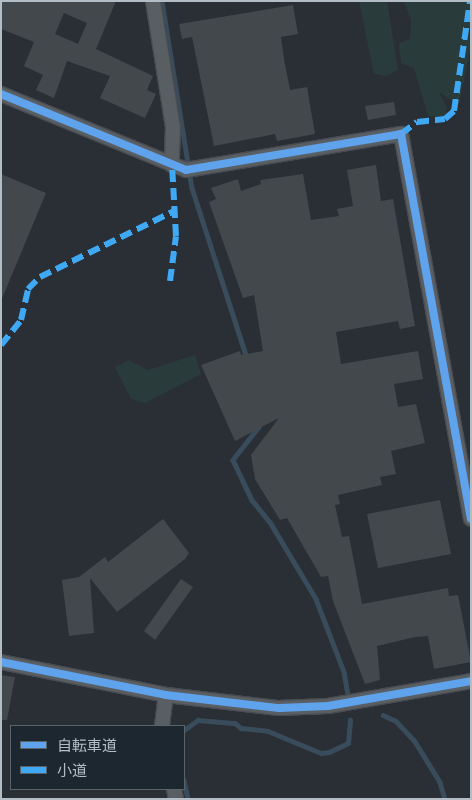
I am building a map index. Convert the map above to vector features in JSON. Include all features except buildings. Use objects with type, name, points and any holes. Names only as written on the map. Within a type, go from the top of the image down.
[{"type":"street","points":[[153,1],[173,127],[172,165]]},
{"type":"street","points":[[1,94],[172,165],[190,170],[401,134],[471,519]]},
{"type":"street","points":[[1,662],[166,695],[279,708],[328,706],[471,681]]},
{"type":"street","points":[[162,725],[166,695]]},
{"type":"green space","points":[[359,1],[387,1],[398,70],[386,76],[374,74]]},
{"type":"green space","points":[[404,1],[471,1],[471,44],[459,105],[439,92],[447,108],[445,117],[428,116],[414,68],[401,63],[399,43],[410,39],[411,20]]},
{"type":"green space","points":[[195,355],[201,374],[145,403],[131,399],[115,367],[129,360],[148,370]]},
{"type":"waterway","points":[[162,1],[192,188],[247,358]]},
{"type":"waterway","points":[[259,427],[233,460],[252,500],[270,522],[316,599],[344,672],[348,694]]},
{"type":"waterway","points":[[383,715],[396,721],[414,740],[440,782],[445,799]]},
{"type":"waterway","points":[[185,729],[198,720],[235,723],[241,728],[268,731],[321,753],[329,752],[348,743],[350,720]]},
{"type":"waterway","points":[[185,785],[188,799]]},
{"type":"marked path","points":[[401,134],[417,122],[445,119],[454,111],[470,1]]},
{"type":"marked path","points":[[170,281],[176,236],[172,165]]},
{"type":"marked path","points":[[1,345],[21,320],[28,289],[40,277],[174,211]]},
{"type":"cycle path","points":[[1,94],[186,170],[401,134],[471,519]]},
{"type":"cycle path","points":[[1,662],[166,695],[279,708],[328,706],[471,681]]}]
